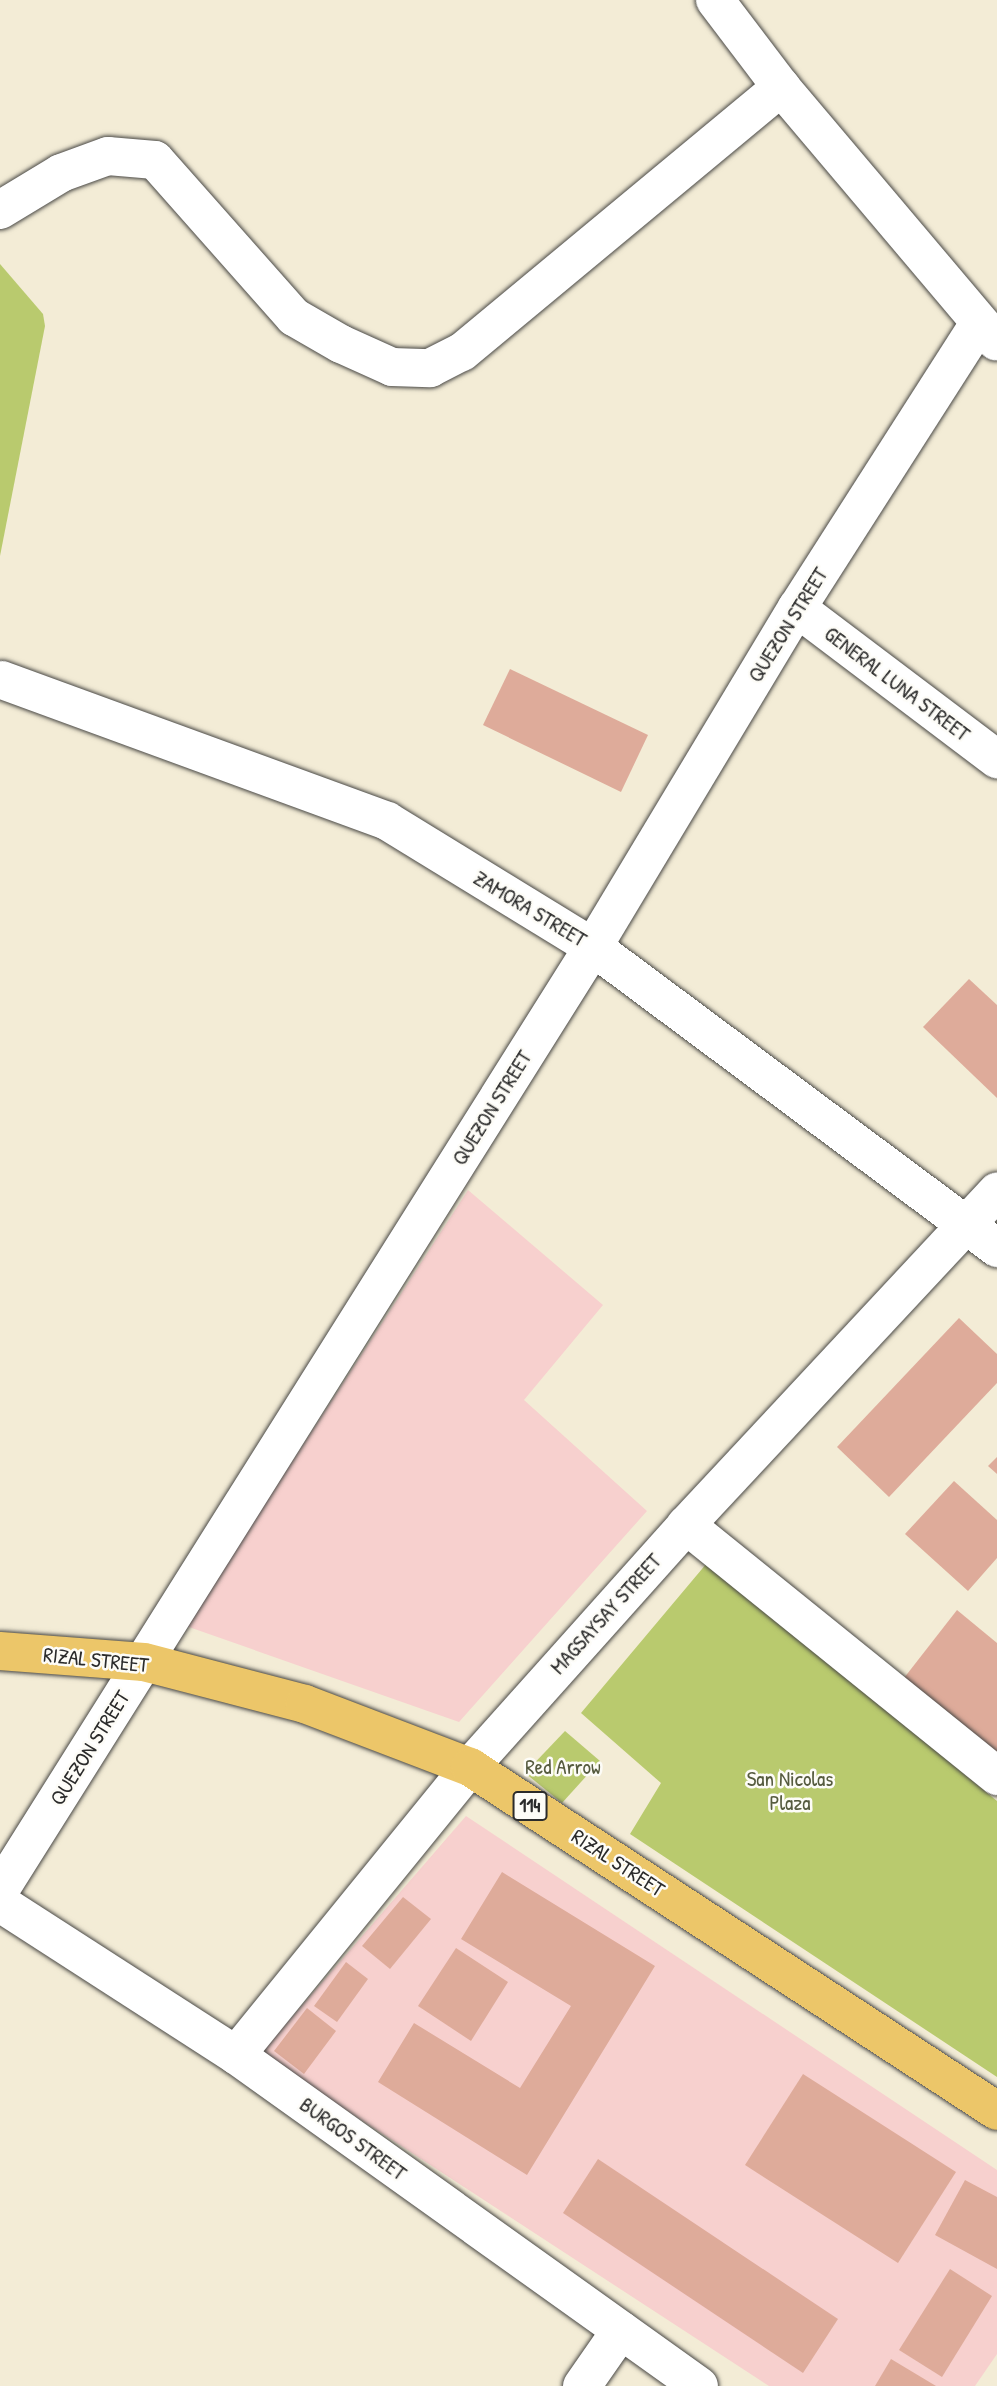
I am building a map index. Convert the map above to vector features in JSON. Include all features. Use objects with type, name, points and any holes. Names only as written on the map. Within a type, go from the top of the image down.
[{"type":"main road","name":"RIZAL STREET","points":[[0,1651],[144,1662],[305,1704],[470,1767],[997,2111]]},
{"type":"street","points":[[715,0],[781,87],[988,333]]},
{"type":"street","points":[[0,210],[61,173],[108,156],[155,160],[294,317],[341,344],[392,367],[430,368],[462,352],[781,87]]},
{"type":"street","name":"QUEZON STREET","points":[[0,1890],[593,947],[797,608],[988,333]]},
{"type":"street","name":"GENERAL LUNA STREET","points":[[797,608],[997,759]]},
{"type":"street","name":"ZAMORA STREET","points":[[2,680],[387,821],[593,947],[997,1248]]},
{"type":"street","name":"MAGSAYSAY STREET","points":[[236,2055],[470,1767],[686,1525],[997,1191]]},
{"type":"street","points":[[686,1525],[997,1776]]},
{"type":"street","name":"BURGOS STREET","points":[[0,1903],[236,2055],[699,2386]]},
{"type":"street","points":[[582,2386],[621,2330]]},
{"type":"shaded area","points":[[468,1190],[603,1305],[524,1400],[647,1511],[459,1722],[186,1626]]},
{"type":"shaded area","points":[[466,1816],[997,2170],[997,2354],[975,2386],[769,2386],[260,2054]]},
{"type":"green space","points":[[0,264],[43,314],[45,326],[0,556]]},
{"type":"green space","name":"San Nicolas Plaza","points":[[707,1563],[997,1801],[997,2077],[630,1834],[661,1783],[581,1713]]},
{"type":"green space","name":"Red Arrow","points":[[565,1731],[600,1761],[562,1803],[525,1773]]},
{"type":"building","points":[[510,669],[648,735],[621,792],[483,725]]},
{"type":"building","points":[[969,979],[997,1005],[997,1098],[923,1027]]},
{"type":"building","points":[[959,1318],[997,1354],[997,1383],[889,1497],[837,1447]]},
{"type":"building","points":[[997,1457],[997,1474],[988,1466]]},
{"type":"building","points":[[954,1481],[997,1520],[997,1558],[968,1591],[905,1534]]},
{"type":"building","points":[[957,1610],[997,1643],[997,1753],[904,1678]]},
{"type":"building","points":[[502,1872],[655,1966],[527,2175],[378,2082],[414,2023],[520,2088],[571,2006],[461,1939]]},
{"type":"building","points":[[403,1897],[431,1919],[390,1969],[362,1946]]},
{"type":"building","points":[[456,1948],[508,1982],[471,2041],[418,2006]]},
{"type":"building","points":[[346,1962],[368,1979],[337,2022],[314,2006]]},
{"type":"building","points":[[307,2008],[336,2031],[304,2074],[274,2051]]},
{"type":"building","points":[[803,2074],[956,2172],[898,2263],[745,2165]]},
{"type":"building","points":[[598,2159],[838,2319],[803,2373],[563,2213]]},
{"type":"building","points":[[965,2180],[997,2197],[997,2269],[935,2235]]},
{"type":"building","points":[[950,2269],[992,2296],[942,2377],[899,2350]]},
{"type":"building","points":[[891,2359],[936,2386],[875,2386]]}]
